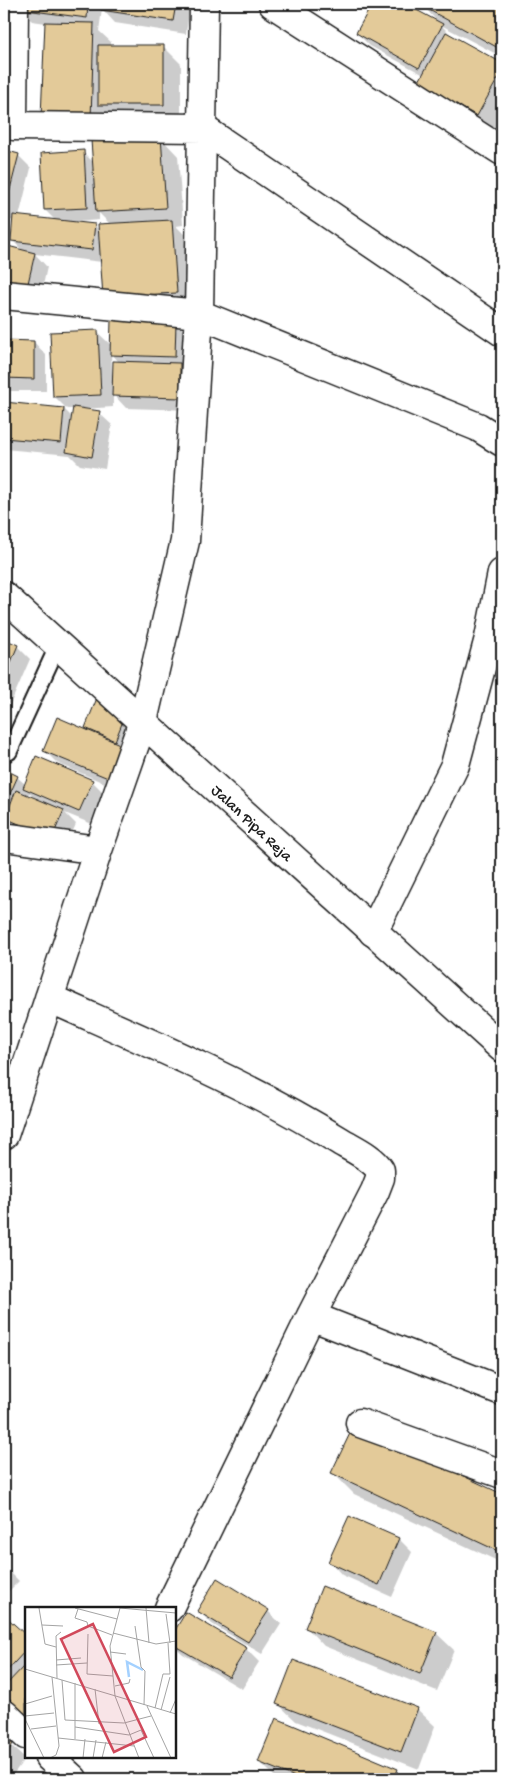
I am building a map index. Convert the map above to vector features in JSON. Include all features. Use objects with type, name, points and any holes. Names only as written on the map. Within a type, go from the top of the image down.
[{"type":"street","points":[[14,4],[13,126],[202,128],[502,332]]},
{"type":"street","points":[[4,1135],[98,850],[143,721],[185,541],[199,314],[204,4]]},
{"type":"street","points":[[273,4],[502,151]]},
{"type":"street","points":[[4,296],[199,314],[478,427],[502,442]]},
{"type":"street","points":[[373,932],[455,765],[489,638],[502,573]]},
{"type":"street","name":"Jalan Pipa Reja","points":[[4,596],[502,1048]]},
{"type":"street","points":[[4,837],[98,850]]},
{"type":"street","points":[[49,998],[193,1063],[298,1116],[370,1160],[378,1167],[380,1178],[376,1191],[311,1316],[169,1607]]},
{"type":"street","points":[[311,1316],[502,1391]]},
{"type":"street","points":[[360,1423],[502,1474]]},
{"type":"street","points":[[4,1714],[25,1734]]},
{"type":"street","points":[[50,1758],[73,1779]]},
{"type":"lane","points":[[9,752],[58,645]]},
{"type":"building","points":[[18,4],[88,4],[87,18],[18,9]]},
{"type":"building","points":[[102,4],[176,4],[173,21],[101,10]]},
{"type":"building","points":[[372,4],[405,4],[443,24],[419,68],[356,33]]},
{"type":"building","points":[[420,5],[502,5],[502,50]]},
{"type":"building","points":[[45,22],[94,23],[91,119],[41,117]]},
{"type":"building","points":[[446,32],[502,63],[502,71],[477,116],[418,83]]},
{"type":"building","points":[[98,45],[164,45],[164,105],[98,105]]},
{"type":"building","points":[[502,116],[502,142],[492,136]]},
{"type":"building","points":[[161,136],[166,208],[96,212],[91,140]]},
{"type":"building","points":[[4,150],[19,154],[5,209],[4,209]]},
{"type":"building","points":[[84,150],[87,208],[44,210],[41,153]]},
{"type":"building","points":[[13,215],[95,224],[92,250],[11,241]]},
{"type":"building","points":[[172,220],[177,293],[103,297],[98,224]]},
{"type":"building","points":[[4,245],[35,253],[26,292],[4,287]]},
{"type":"building","points":[[111,320],[176,322],[175,357],[110,355]]},
{"type":"building","points":[[98,330],[101,395],[53,397],[50,332]]},
{"type":"building","points":[[4,340],[34,341],[34,379],[4,378]]},
{"type":"building","points":[[113,361],[180,363],[180,398],[112,396]]},
{"type":"building","points":[[4,402],[64,408],[61,443],[4,438]]},
{"type":"building","points":[[73,407],[100,411],[92,457],[66,452]]},
{"type":"building","points":[[4,639],[18,645],[4,679]]},
{"type":"building","points":[[97,698],[127,711],[115,741],[85,728]]},
{"type":"building","points":[[57,717],[122,745],[108,778],[43,751]]},
{"type":"building","points":[[36,756],[93,780],[79,812],[23,788]]},
{"type":"building","points":[[4,769],[18,776],[4,807]]},
{"type":"building","points":[[16,790],[64,810],[52,838],[5,818]]},
{"type":"building","points":[[354,1425],[502,1494],[502,1553],[331,1473]]},
{"type":"building","points":[[349,1516],[399,1538],[379,1585],[328,1562]]},
{"type":"building","points":[[217,1578],[269,1610],[248,1642],[197,1611]]},
{"type":"building","points":[[322,1586],[437,1632],[420,1674],[305,1628]]},
{"type":"building","points":[[186,1612],[247,1648],[229,1677],[176,1647],[176,1628]]},
{"type":"building","points":[[4,1615],[25,1634],[25,1651],[4,1674]]},
{"type":"building","points":[[293,1660],[418,1708],[401,1752],[276,1704]]},
{"type":"building","points":[[25,1665],[25,1714],[4,1693],[4,1687]]},
{"type":"building","points":[[276,1718],[398,1769],[394,1779],[300,1779],[258,1762]]},
{"type":"building","points":[[4,1738],[13,1744],[4,1757]]}]
